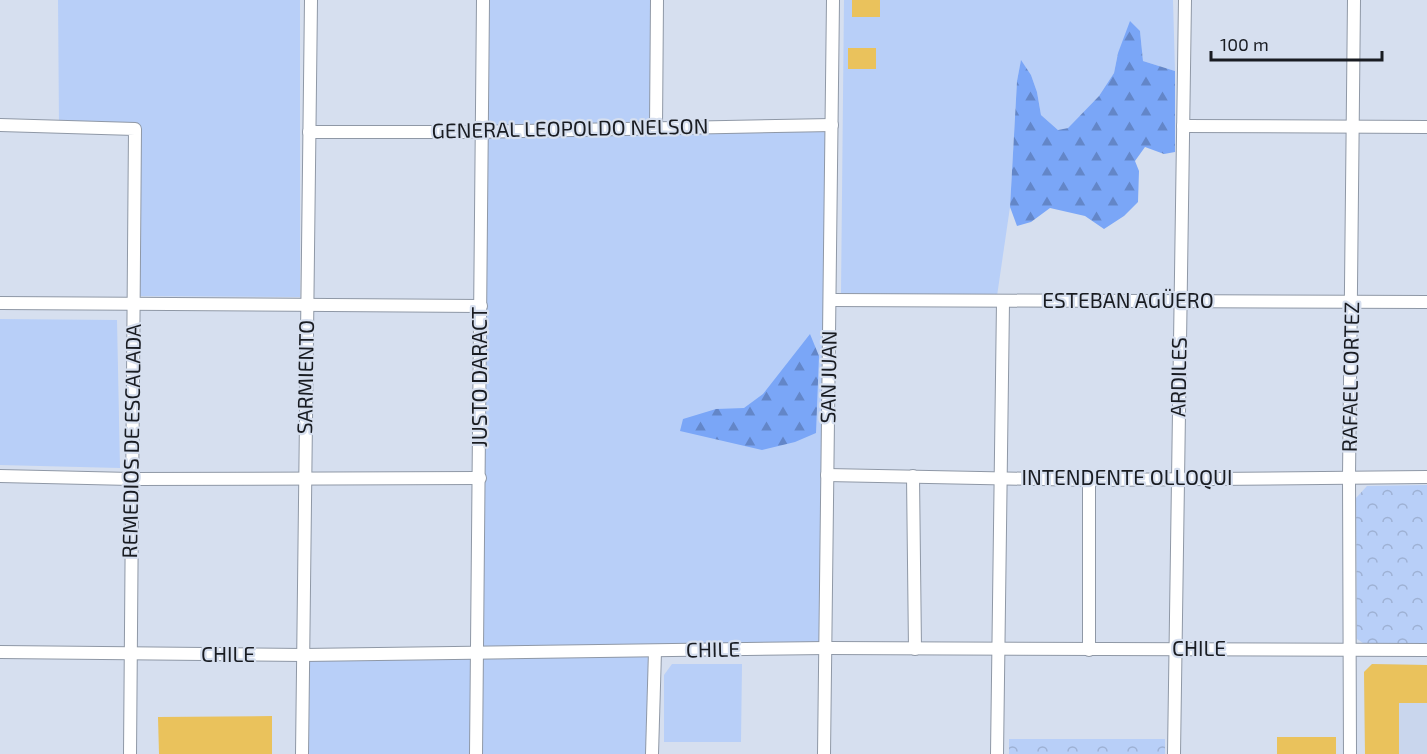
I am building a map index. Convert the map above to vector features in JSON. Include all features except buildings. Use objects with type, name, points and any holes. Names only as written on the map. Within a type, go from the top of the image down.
[{"type":"street","name":"SARMIENTO","points":[[302,754],[311,0]]},
{"type":"street","name":"JUSTO DARACT","points":[[476,754],[483,0]]},
{"type":"street","points":[[656,127],[657,0]]},
{"type":"street","name":"SAN JUAN","points":[[824,754],[833,0]]},
{"type":"street","name":"ARDILES","points":[[1174,754],[1185,0]]},
{"type":"street","name":"RAFAEL CORTEZ","points":[[1350,754],[1349,477],[1354,0]]},
{"type":"street","name":"REMEDIOS DE ESCALADA","points":[[0,125],[135,129],[130,754]]},
{"type":"street","name":"GENERAL LEOPOLDO NELSON","points":[[309,132],[832,125]]},
{"type":"street","points":[[1183,126],[1427,127]]},
{"type":"street","name":"ESTEBAN AGÜERO","points":[[830,300],[1427,302]]},
{"type":"street","points":[[998,754],[1003,302]]},
{"type":"street","points":[[0,303],[481,306]]},
{"type":"street","name":"INTENDENTE OLLOQUI","points":[[827,475],[1089,480],[1427,477]]},
{"type":"street","points":[[0,476],[131,479],[480,478]]},
{"type":"street","points":[[913,476],[915,649]]},
{"type":"street","points":[[1089,480],[1089,650]]},
{"type":"street","name":"CHILE","points":[[0,651],[303,655],[827,648],[1427,650]]},
{"type":"street","points":[[652,754],[655,651]]},
{"type":"shaded area","points":[[1372,664],[1427,665],[1427,754],[1365,754],[1364,672]]},
{"type":"green space","points":[[58,0],[300,0],[300,297],[139,296],[135,129],[59,126]]},
{"type":"green space","points":[[483,0],[657,0],[656,127],[832,125],[827,648],[655,650],[652,754],[302,754],[303,655],[478,653]]},
{"type":"green space","points":[[844,0],[1173,0],[1175,71],[1143,61],[1140,31],[1118,53],[1114,73],[1099,96],[1068,128],[1058,130],[1041,115],[1031,75],[1021,61],[1017,81],[1010,207],[997,296],[841,293]]},
{"type":"green space","points":[[1130,21],[1140,31],[1143,61],[1175,71],[1175,152],[1164,154],[1145,147],[1135,161],[1139,171],[1138,202],[1124,216],[1104,229],[1085,216],[1050,208],[1031,222],[1017,226],[1010,207],[1017,81],[1021,60],[1031,75],[1041,115],[1058,130],[1068,128],[1099,96],[1114,73],[1118,53]]},
{"type":"green space","points":[[0,319],[117,320],[120,468],[0,465]]},
{"type":"green space","points":[[810,334],[819,356],[816,433],[795,442],[762,450],[680,431],[683,419],[716,409],[744,408],[763,394]]},
{"type":"green space","points":[[1427,485],[1427,643],[1363,643],[1357,639],[1356,498],[1367,486]]},
{"type":"green space","points":[[672,664],[742,664],[741,742],[664,742],[664,675]]},
{"type":"green space","points":[[1009,739],[1165,739],[1165,754],[1009,754]]}]
